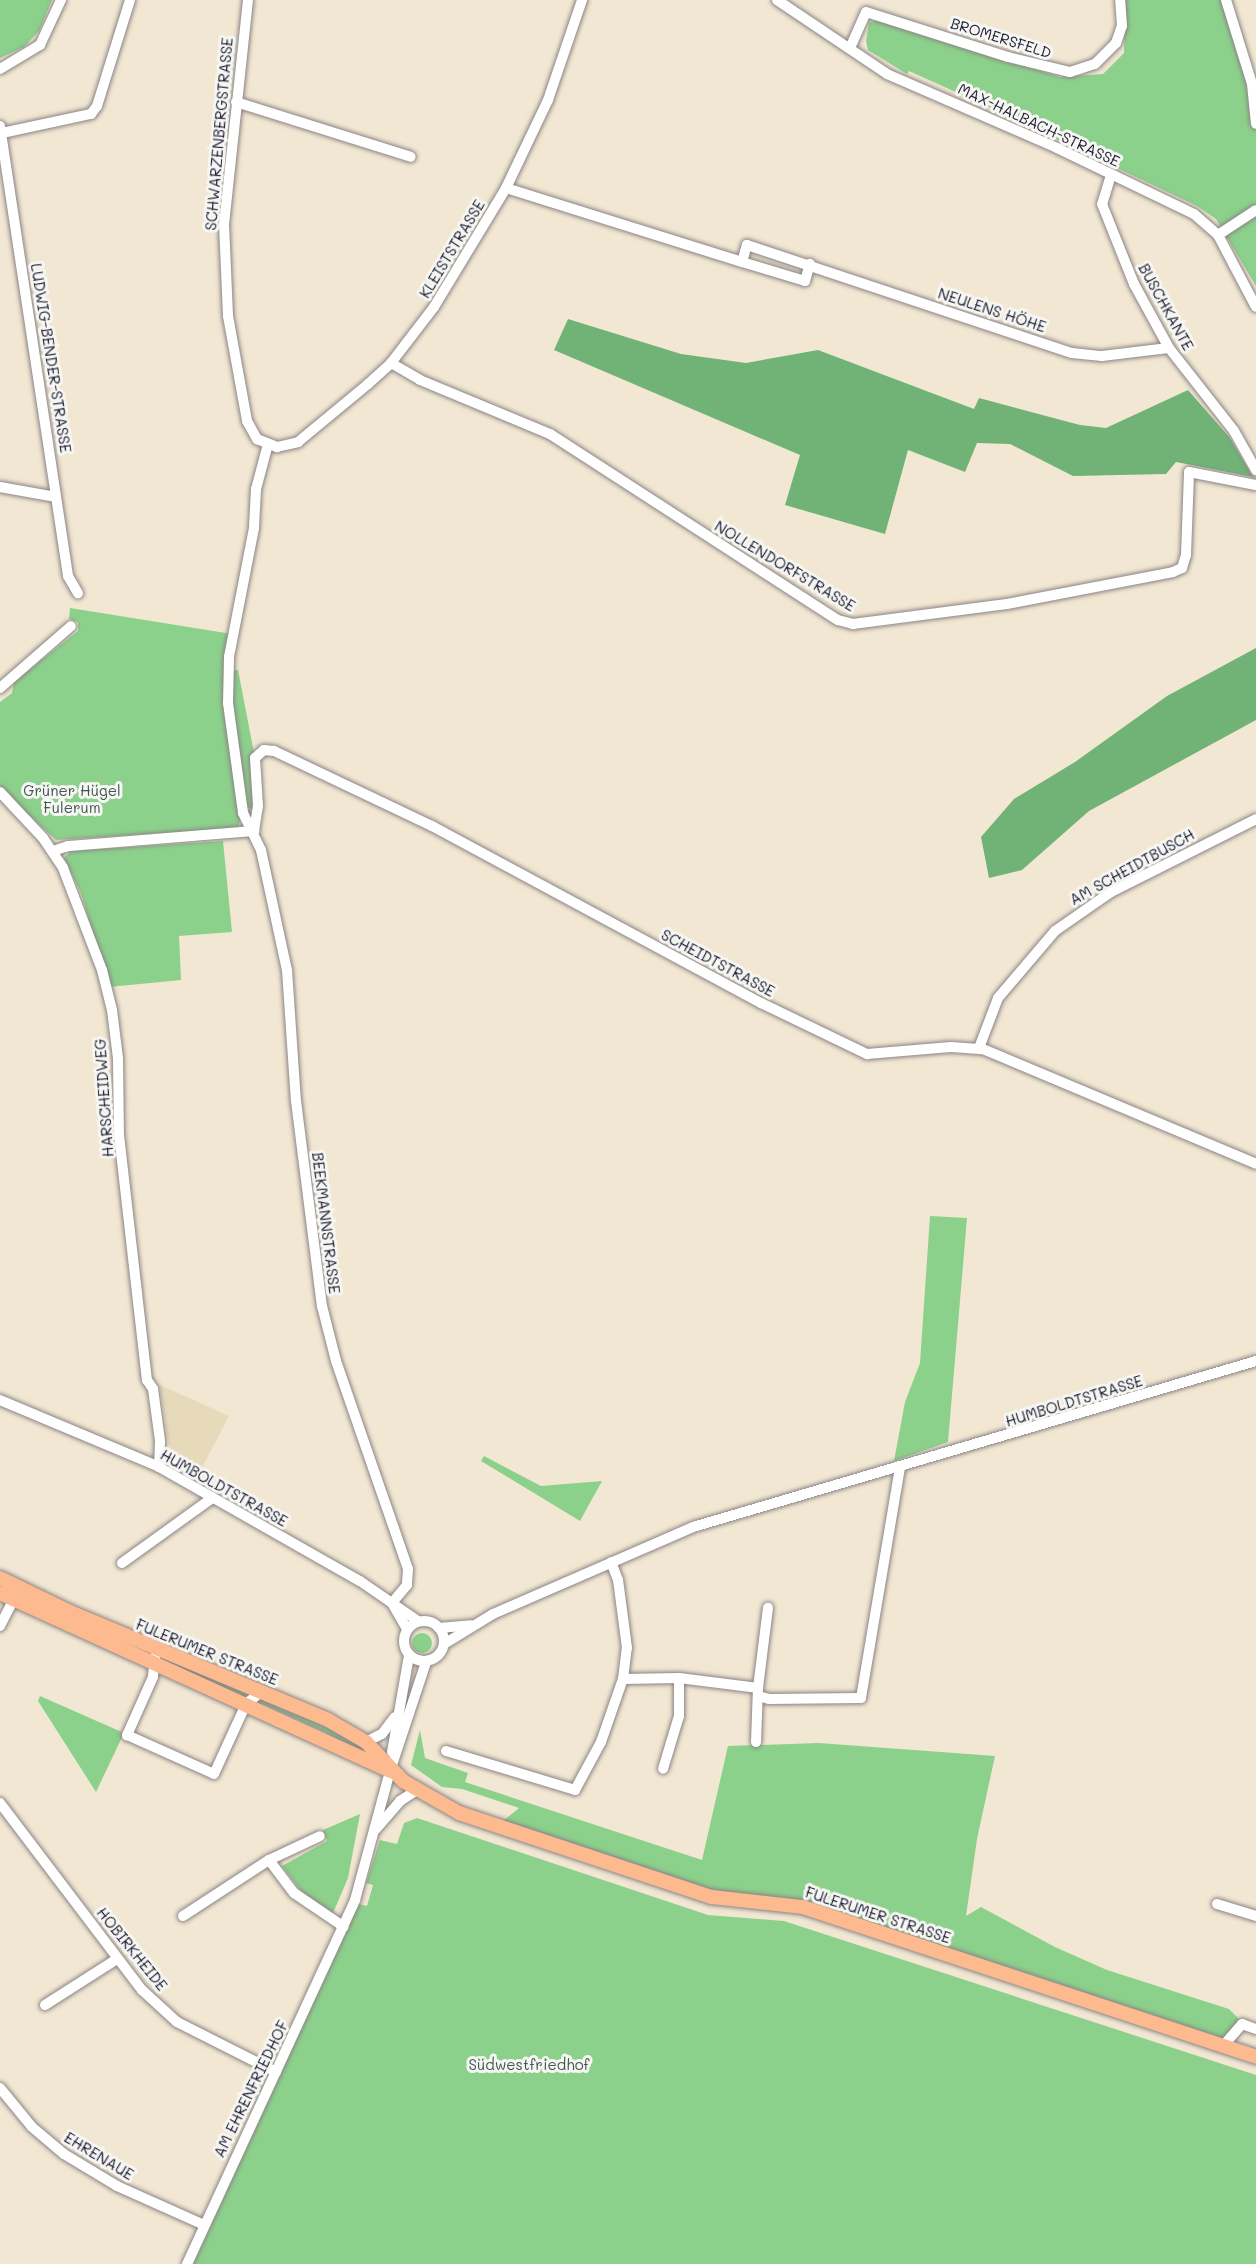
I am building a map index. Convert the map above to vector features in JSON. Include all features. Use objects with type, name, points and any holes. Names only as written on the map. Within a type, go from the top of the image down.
[{"type":"main road","name":"FULERUMER STRASSE","points":[[0,1578],[16,1594],[156,1665],[246,1704],[361,1760],[390,1770]]},
{"type":"main road","name":"FULERUMER STRASSE","points":[[0,1593],[16,1594],[328,1720],[366,1742],[390,1770],[417,1790],[445,1808],[488,1824],[712,1897],[803,1907],[1256,2057]]},
{"type":"street","points":[[0,69],[40,45],[62,0]]},
{"type":"street","points":[[1,129],[91,114],[97,106],[130,0]]},
{"type":"street","name":"SCHWARZENBERGSTRASSE","points":[[248,0],[224,224],[228,316],[245,414],[251,431],[268,444]]},
{"type":"street","name":"KLEISTSTRASSE","points":[[268,444],[277,447],[298,442],[391,363],[434,307],[506,188],[548,100],[582,0]]},
{"type":"street","name":"MAX-HALBACH-STRASSE","points":[[777,0],[887,74],[1194,214],[1218,235],[1256,307]]},
{"type":"street","name":"BROMERSFELD","points":[[850,48],[866,12],[1008,57],[1070,72],[1095,64],[1116,43],[1122,26],[1120,0]]},
{"type":"street","points":[[1226,0],[1254,90],[1256,124]]},
{"type":"street","points":[[236,102],[411,157]]},
{"type":"street","name":"LUDWIG-BENDER-STRASSE","points":[[1,129],[2,151],[68,576],[78,593]]},
{"type":"street","name":"BUSCHKANTE","points":[[1111,175],[1102,204],[1134,284],[1169,348],[1234,431],[1256,470]]},
{"type":"street","points":[[506,188],[805,281],[810,264]]},
{"type":"street","points":[[1218,235],[1256,210]]},
{"type":"street","name":"NEULENS HÖHE","points":[[742,262],[747,245],[1072,352],[1102,356],[1169,348]]},
{"type":"street","name":"NOLLENDORFSTRASSE","points":[[391,363],[420,380],[550,434],[838,620],[853,624],[1007,604],[1173,572],[1182,568],[1186,555],[1189,472],[1256,485]]},
{"type":"street","name":"BEEKMANNSTRASSE","points":[[268,444],[256,489],[254,528],[230,651],[228,703],[243,813],[254,831],[287,970],[296,1101],[322,1306],[336,1361],[408,1569],[407,1585],[392,1603]]},
{"type":"street","points":[[0,487],[56,497]]},
{"type":"street","points":[[0,688],[71,626]]},
{"type":"street","name":"SCHEIDTSTRASSE","points":[[254,831],[258,806],[255,758],[264,750],[274,751],[432,826],[761,1003],[867,1054],[979,1048],[1256,1164]]},
{"type":"street","name":"HARSCHEIDWEG","points":[[0,792],[53,851],[79,904],[112,1010],[118,1058],[119,1135],[147,1380],[153,1389],[160,1440],[159,1467]]},
{"type":"street","name":"AM SCHEIDTBUSCH","points":[[979,1048],[984,1028],[998,998],[1055,931],[1111,892],[1256,819]]},
{"type":"street","points":[[53,851],[68,846],[254,831]]},
{"type":"street","name":"HUMBOLDTSTRASSE","points":[[426,1662],[441,1652],[444,1644],[471,1625],[693,1527],[900,1468],[1256,1361]]},
{"type":"street","name":"HUMBOLDTSTRASSE","points":[[0,1400],[159,1467],[351,1576],[418,1622],[439,1628],[471,1625]]},
{"type":"street","points":[[623,1679],[679,1678],[758,1692],[769,1699],[861,1698],[900,1468]]},
{"type":"street","points":[[122,1563],[212,1498]]},
{"type":"street","points":[[446,1751],[575,1790],[601,1742],[623,1679],[627,1648],[618,1580],[611,1562]]},
{"type":"street","points":[[0,1626],[16,1594]]},
{"type":"street","name":"HUMBOLDTSTRASSE","points":[[392,1603],[407,1629],[404,1648],[409,1656]]},
{"type":"street","points":[[756,1742],[758,1692],[768,1608]]},
{"type":"street","points":[[407,1629],[418,1622]]},
{"type":"street","points":[[439,1628],[444,1644]]},
{"type":"street","points":[[153,1648],[156,1665],[128,1735],[214,1774],[246,1704],[261,1692]]},
{"type":"street","points":[[409,1656],[426,1662],[390,1770],[398,1715],[409,1656]]},
{"type":"street","points":[[663,1769],[679,1716],[679,1678]]},
{"type":"street","points":[[366,1742],[382,1734],[398,1715]]},
{"type":"street","name":"AM EHRENFRIEDHOF","points":[[187,2264],[202,2224],[344,1927],[363,1876],[390,1770]]},
{"type":"street","name":"AM EHRENFRIEDHOF","points":[[374,1831],[400,1802],[417,1790]]},
{"type":"street","name":"HOBIRKHEIDE","points":[[0,1803],[142,1990],[177,2022],[276,2072]]},
{"type":"street","points":[[183,1916],[269,1860],[320,1836]]},
{"type":"street","points":[[269,1860],[294,1893],[344,1927]]},
{"type":"street","points":[[1217,1904],[1256,1916]]},
{"type":"street","points":[[45,2005],[117,1959]]},
{"type":"street","points":[[1223,2046],[1242,2024],[1256,2029]]},
{"type":"street","name":"EHRENAUE","points":[[0,2088],[32,2127],[64,2154],[117,2186],[202,2224]]},
{"type":"shaded area","points":[[160,1385],[229,1416],[196,1479],[178,1464],[169,1445]]},
{"type":"green space","points":[[0,0],[52,0],[39,31],[24,47],[0,58]]},
{"type":"green space","points":[[1125,0],[1222,0],[1256,102],[1256,286],[1216,219],[1197,206],[989,107],[909,71],[907,74],[868,50],[866,41],[869,23],[877,20],[1060,77],[1103,74],[1124,53]]},
{"type":"green space","points":[[568,319],[681,354],[746,363],[818,350],[974,409],[979,398],[1080,425],[1106,428],[1188,390],[1230,438],[1253,477],[1176,462],[1166,474],[1073,476],[1010,444],[977,443],[965,472],[908,450],[885,534],[785,505],[800,455],[554,350]]},
{"type":"green space","name":"Grüner Hügel Fulerum","points":[[70,608],[232,634],[229,651],[242,814],[238,828],[56,840],[0,788],[0,702],[12,693],[14,682],[78,631],[78,622],[69,619]]},
{"type":"green space","points":[[1256,648],[1256,720],[1089,811],[1022,870],[989,878],[981,837],[1014,799],[1075,762],[1167,696]]},
{"type":"green space","points":[[238,670],[255,758],[253,810],[245,806],[228,671]]},
{"type":"green space","points":[[223,841],[232,932],[179,936],[181,980],[109,987],[81,893],[64,858],[71,851]]},
{"type":"green space","points":[[930,1216],[967,1218],[948,1442],[894,1461],[905,1402],[920,1363]]},
{"type":"green space","points":[[484,1456],[541,1486],[602,1481],[580,1521],[481,1461]]},
{"type":"green space","points":[[422,1633],[429,1636],[432,1643],[429,1650],[422,1653],[415,1650],[412,1643],[415,1636]]},
{"type":"green space","points":[[160,1655],[251,1691],[244,1697],[229,1694],[163,1664]]},
{"type":"green space","points":[[40,1696],[124,1733],[96,1792],[38,1701]]},
{"type":"green space","points":[[261,1698],[325,1722],[373,1753],[370,1758],[327,1733],[257,1701]]},
{"type":"green space","points":[[420,1730],[425,1758],[468,1773],[465,1782],[702,1860],[728,1746],[819,1743],[995,1756],[977,1839],[966,1916],[981,1907],[1055,1947],[1107,1970],[1229,2009],[1242,2022],[1225,2042],[806,1901],[713,1891],[503,1821],[519,1808],[462,1789],[442,1787],[411,1765]]},
{"type":"green space","points":[[360,1814],[348,1878],[333,1913],[302,1892],[282,1866],[327,1841],[323,1830]]},
{"type":"green space","name":"Südwestfriedhof","points":[[417,1818],[708,1915],[784,1921],[1256,2075],[1256,2264],[193,2264],[359,1904],[367,1906],[373,1885],[366,1883],[380,1840],[397,1844],[404,1823]]}]
